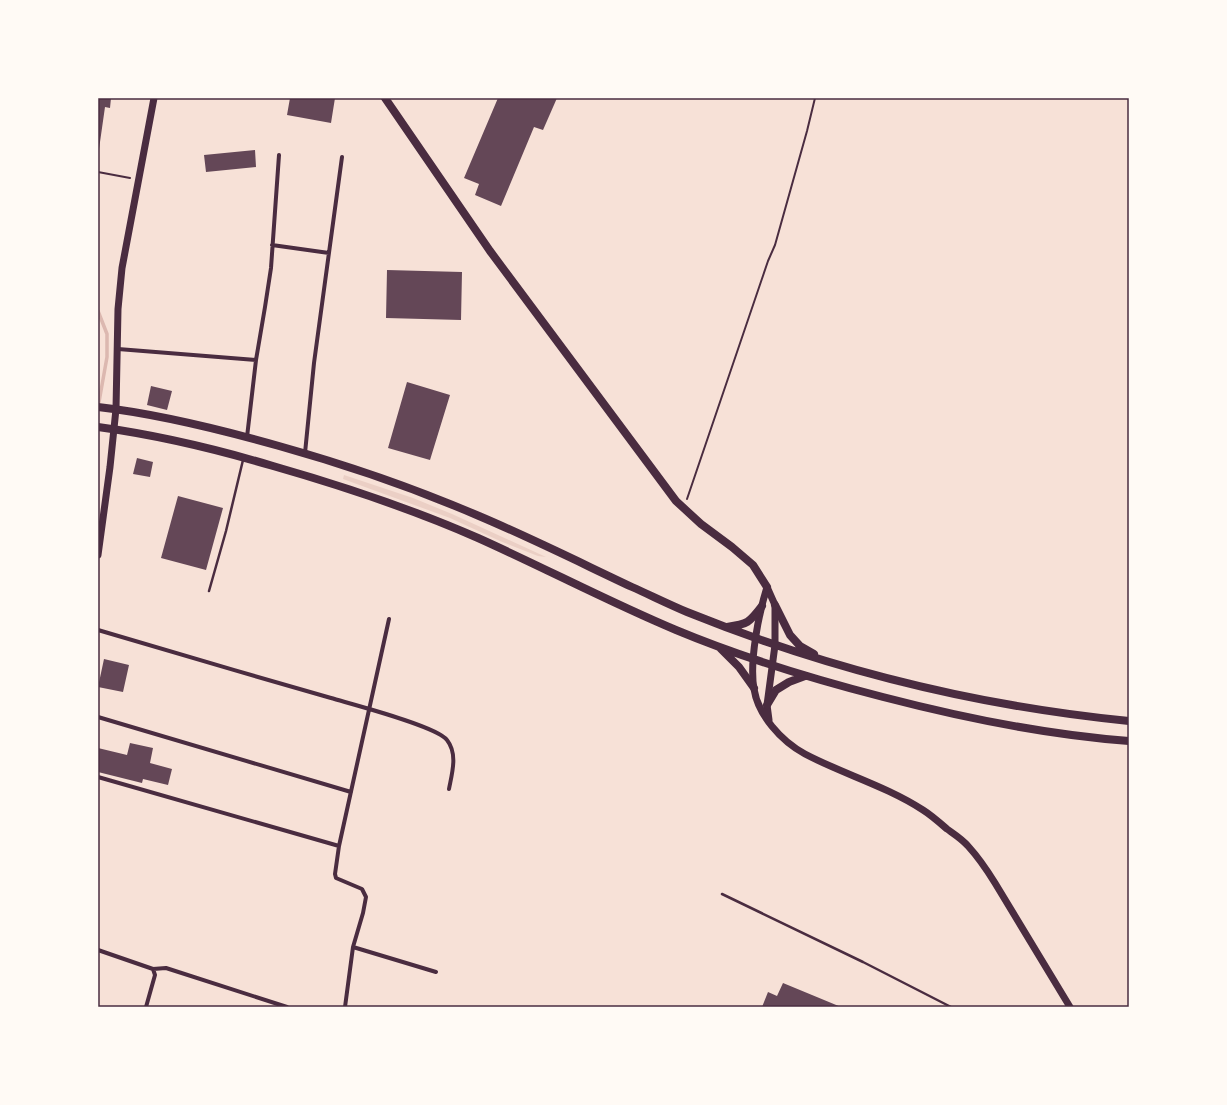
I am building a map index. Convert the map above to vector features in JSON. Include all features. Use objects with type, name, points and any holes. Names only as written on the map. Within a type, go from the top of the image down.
[{"type":"main road","points":[[385,98],[490,251],[676,501],[701,524],[732,547],[752,565],[767,587]]},
{"type":"main road","points":[[98,407],[174,419],[247,437],[305,453],[379,477],[445,502],[494,523],[684,611],[775,645],[832,664],[936,690],[1011,705],[1129,721]]},
{"type":"main road","points":[[98,427],[158,437],[244,457],[372,496],[476,537],[676,630],[772,666],[931,710],[1009,726],[1129,741]]},
{"type":"main road","points":[[726,627],[743,624],[754,617],[762,606]]},
{"type":"main road","points":[[775,606],[790,635],[800,646],[832,664]]},
{"type":"main road","points":[[718,646],[739,667],[754,688]]},
{"type":"main road","points":[[767,705],[776,690],[789,682],[805,676]]},
{"type":"street","points":[[98,555],[116,409],[118,309],[122,268],[154,98]]},
{"type":"street","points":[[247,437],[256,360],[265,307],[272,245],[279,155]]},
{"type":"street","points":[[305,453],[314,363],[342,157]]},
{"type":"street","points":[[272,245],[329,252]]},
{"type":"street","points":[[118,349],[256,360]]},
{"type":"street","points":[[767,587],[775,606],[775,645],[767,705],[769,722]]},
{"type":"street","points":[[767,587],[762,606],[754,659],[754,688],[757,702],[769,722],[780,736],[804,753],[923,810],[967,845],[983,864],[1070,1007]]},
{"type":"street","points":[[345,1007],[353,947],[366,897],[362,889],[354,884],[339,880],[335,876],[339,846],[389,619]]},
{"type":"street","points":[[98,630],[369,709],[436,732],[446,739],[453,750],[453,763],[449,789]]},
{"type":"street","points":[[98,717],[351,792]]},
{"type":"street","points":[[98,777],[339,846]]},
{"type":"street","points":[[353,947],[436,972]]},
{"type":"street","points":[[98,950],[153,969],[166,968],[287,1007]]},
{"type":"street","points":[[146,1007],[155,975],[153,969]]},
{"type":"lane","points":[[209,591],[226,531],[244,457]]},
{"type":"lane","points":[[722,894],[863,962],[951,1007]]},
{"type":"path","points":[[684,508],[765,268],[775,245],[807,132],[815,98]]},
{"type":"path","points":[[98,172],[139,179]]},
{"type":"shaded area","points":[[344,475],[413,498],[546,557],[538,556],[500,541],[450,518],[343,479]]},
{"type":"building","points":[[98,98],[111,98],[110,108],[105,107],[99,149]]},
{"type":"building","points":[[290,98],[335,98],[331,123],[287,115]]},
{"type":"building","points":[[498,98],[557,98],[543,130],[534,127],[501,206],[475,195],[479,184],[464,178]]},
{"type":"building","points":[[255,150],[256,167],[206,172],[204,155]]},
{"type":"building","points":[[387,270],[462,272],[461,320],[386,318]]},
{"type":"building","points":[[407,382],[450,395],[430,460],[388,448]]},
{"type":"building","points":[[151,386],[172,391],[167,410],[147,405]]},
{"type":"building","points":[[137,458],[153,462],[150,477],[133,474]]},
{"type":"building","points":[[178,496],[223,508],[206,570],[161,558]]},
{"type":"building","points":[[104,659],[129,665],[123,692],[98,687]]},
{"type":"building","points":[[130,743],[153,748],[150,763],[172,769],[168,785],[143,779],[142,783],[98,772],[98,748],[127,755]]},
{"type":"building","points":[[783,983],[841,1007],[762,1007],[768,992],[777,996]]},
{"type":"waterway","points":[[98,311],[107,334],[107,357],[99,402]]}]
